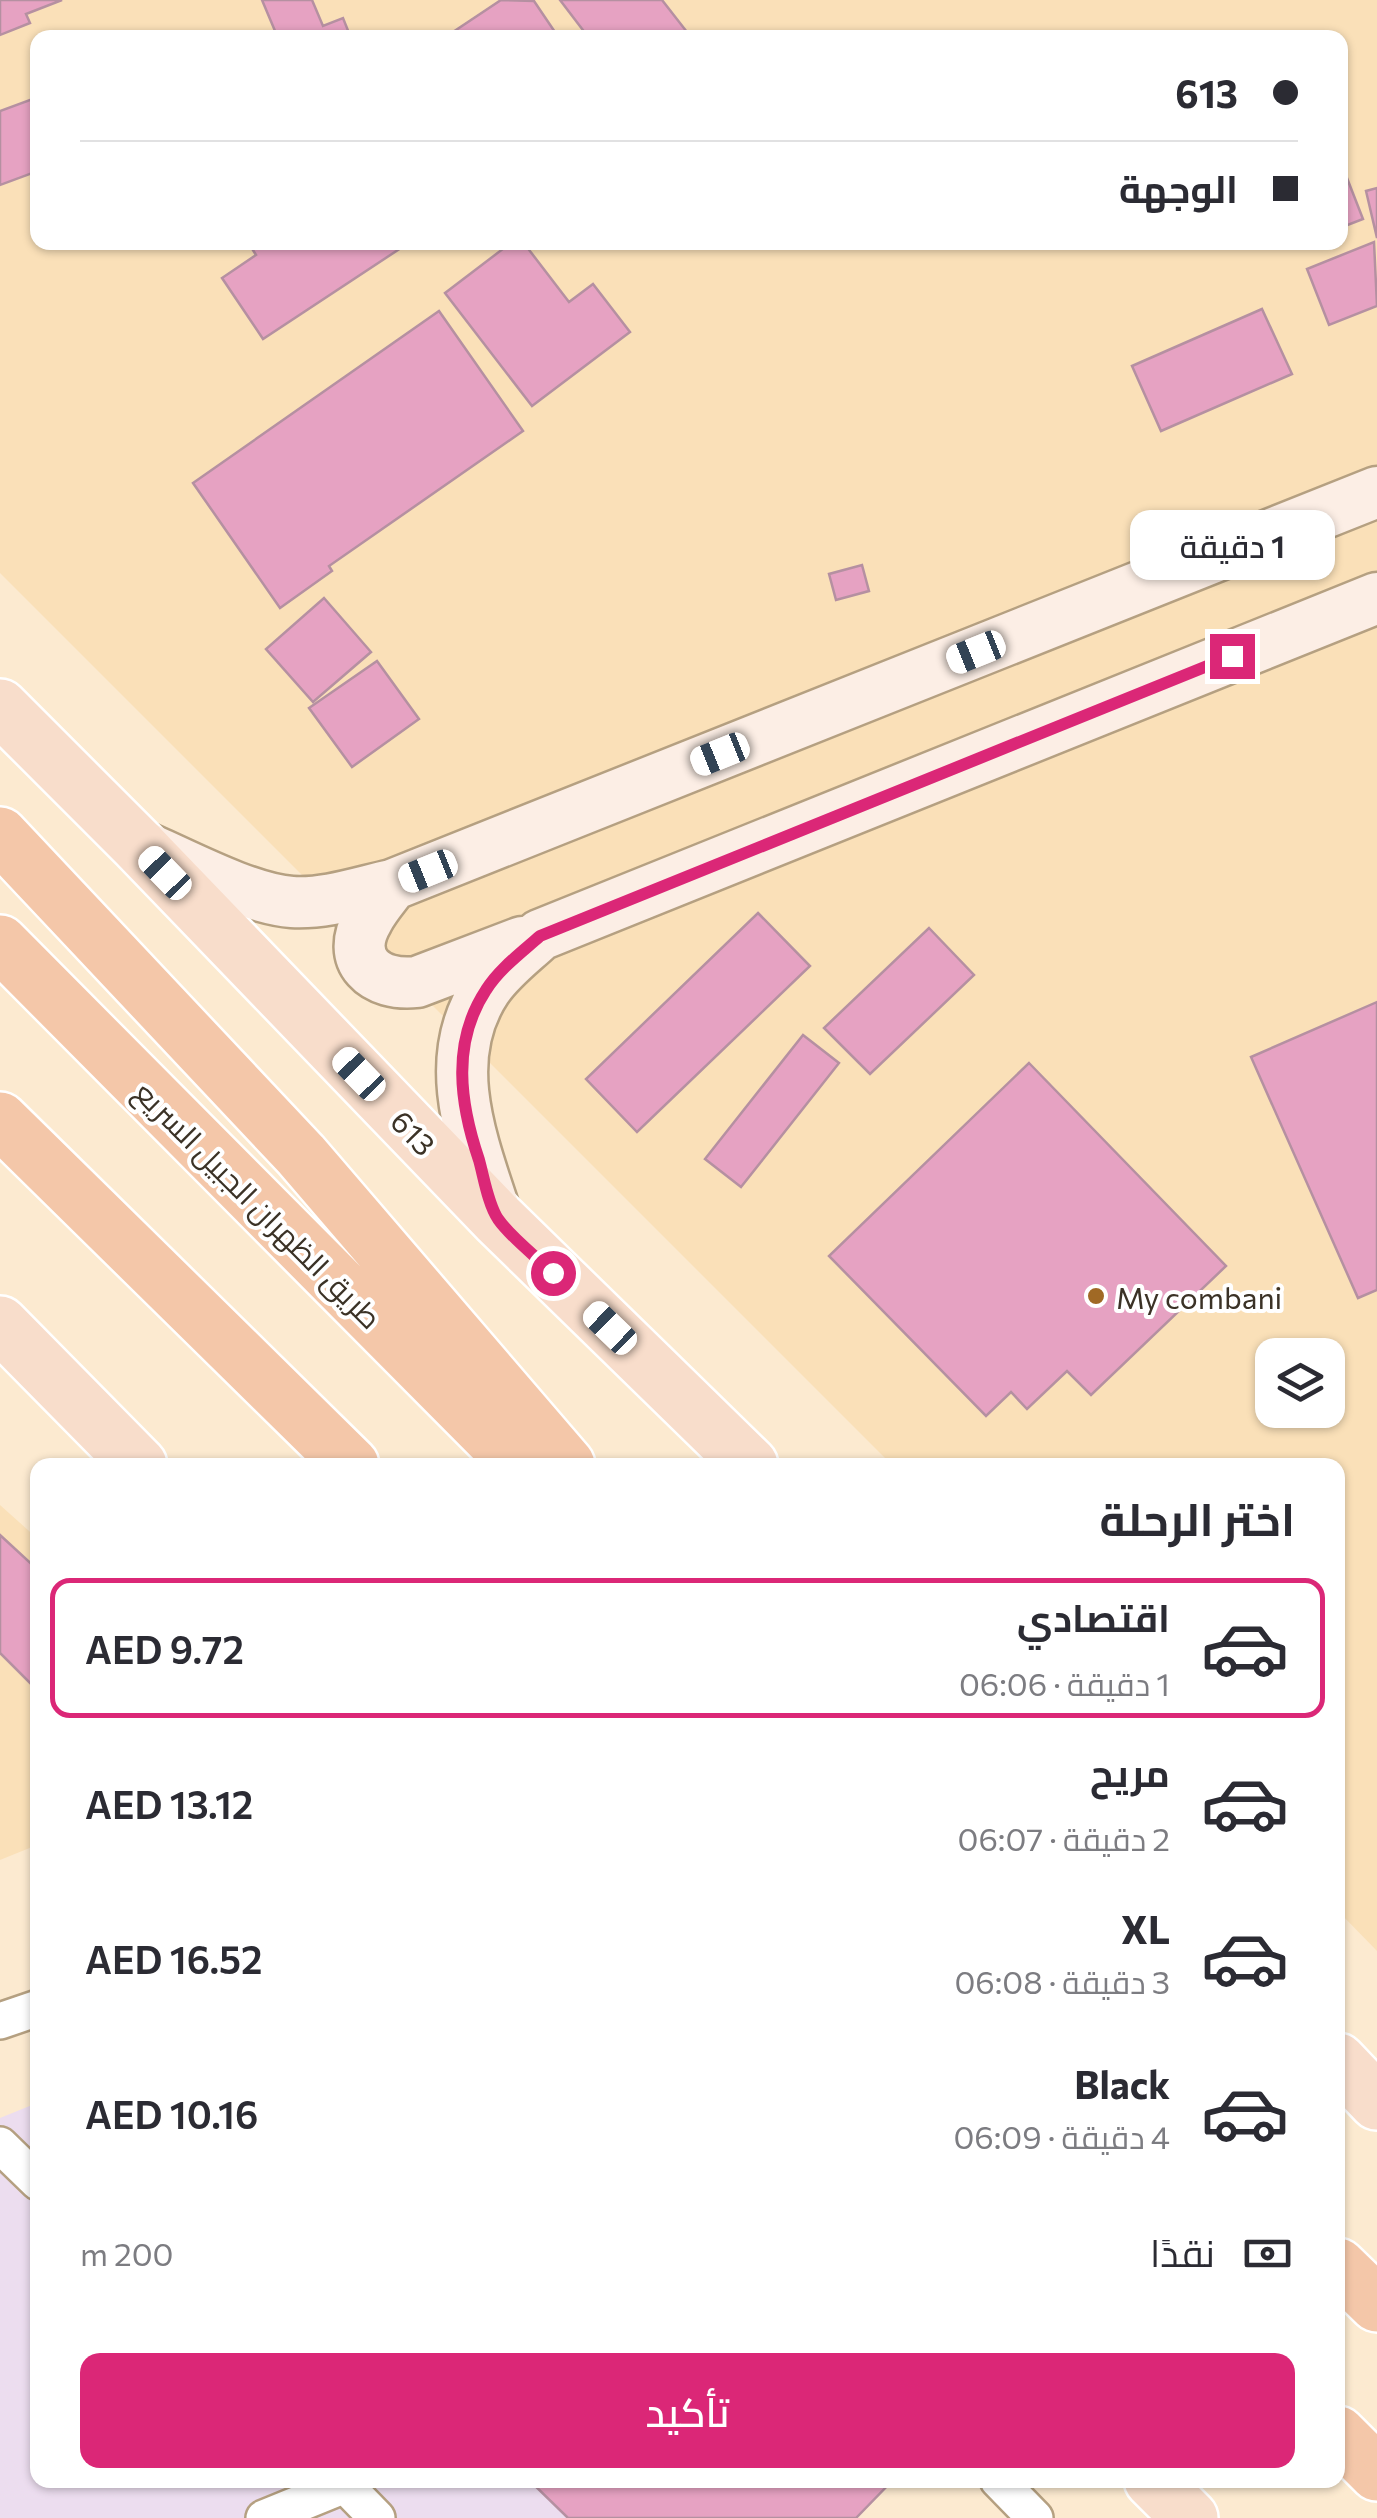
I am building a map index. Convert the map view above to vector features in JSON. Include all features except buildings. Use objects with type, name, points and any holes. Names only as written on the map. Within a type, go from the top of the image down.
[{"type":"highway","points":[[0,836],[301,1155],[562,1458]]},
{"type":"highway","name":"طريق الظهران الجبيل السريع","points":[[0,943],[512,1458]]},
{"type":"highway","points":[[0,1120],[344,1458]]},
{"type":"highway","points":[[1345,2273],[1377,2304]]},
{"type":"highway","points":[[1345,2441],[1377,2473]]},
{"type":"main road","name":"613","points":[[0,707],[497,1218],[743,1458]]},
{"type":"main road","points":[[0,1324],[132,1458]]},
{"type":"main road","points":[[1345,2068],[1377,2102]]},
{"type":"main road","points":[[1160,2488],[1190,2518]]},
{"type":"street","points":[[137,844],[260,895],[292,902],[330,899],[392,886],[1377,492]]},
{"type":"street","points":[[392,886],[366,920],[360,940],[362,956],[382,981],[417,982],[1377,598]]},
{"type":"street","points":[[497,1218],[471,1136],[462,1090],[462,1050],[472,1015],[486,988],[540,936]]},
{"type":"street","points":[[0,2022],[30,2011]]},
{"type":"street","points":[[0,2145],[30,2174]]},
{"type":"street","points":[[264,2518],[329,2488]]},
{"type":"street","points":[[348,2488],[377,2518]]},
{"type":"street","points":[[1006,2488],[1034,2518]]},
{"type":"shaded area","points":[[0,0],[1377,0],[1377,1951],[1345,1918],[1345,1458],[885,1458],[0,573]]},
{"type":"shaded area","points":[[0,1505],[30,1532],[30,1848],[0,1860]]},
{"type":"shaded area","points":[[30,2106],[30,2488],[822,2488],[850,2518],[0,2518],[0,2118]]},
{"type":"place","name":"My combani","points":[[1096,1296]]},
{"type":"route","points":[[553,1273],[497,1218],[471,1136],[462,1090],[462,1050],[472,1015],[486,988],[506,966],[540,936],[1232,656]]}]
